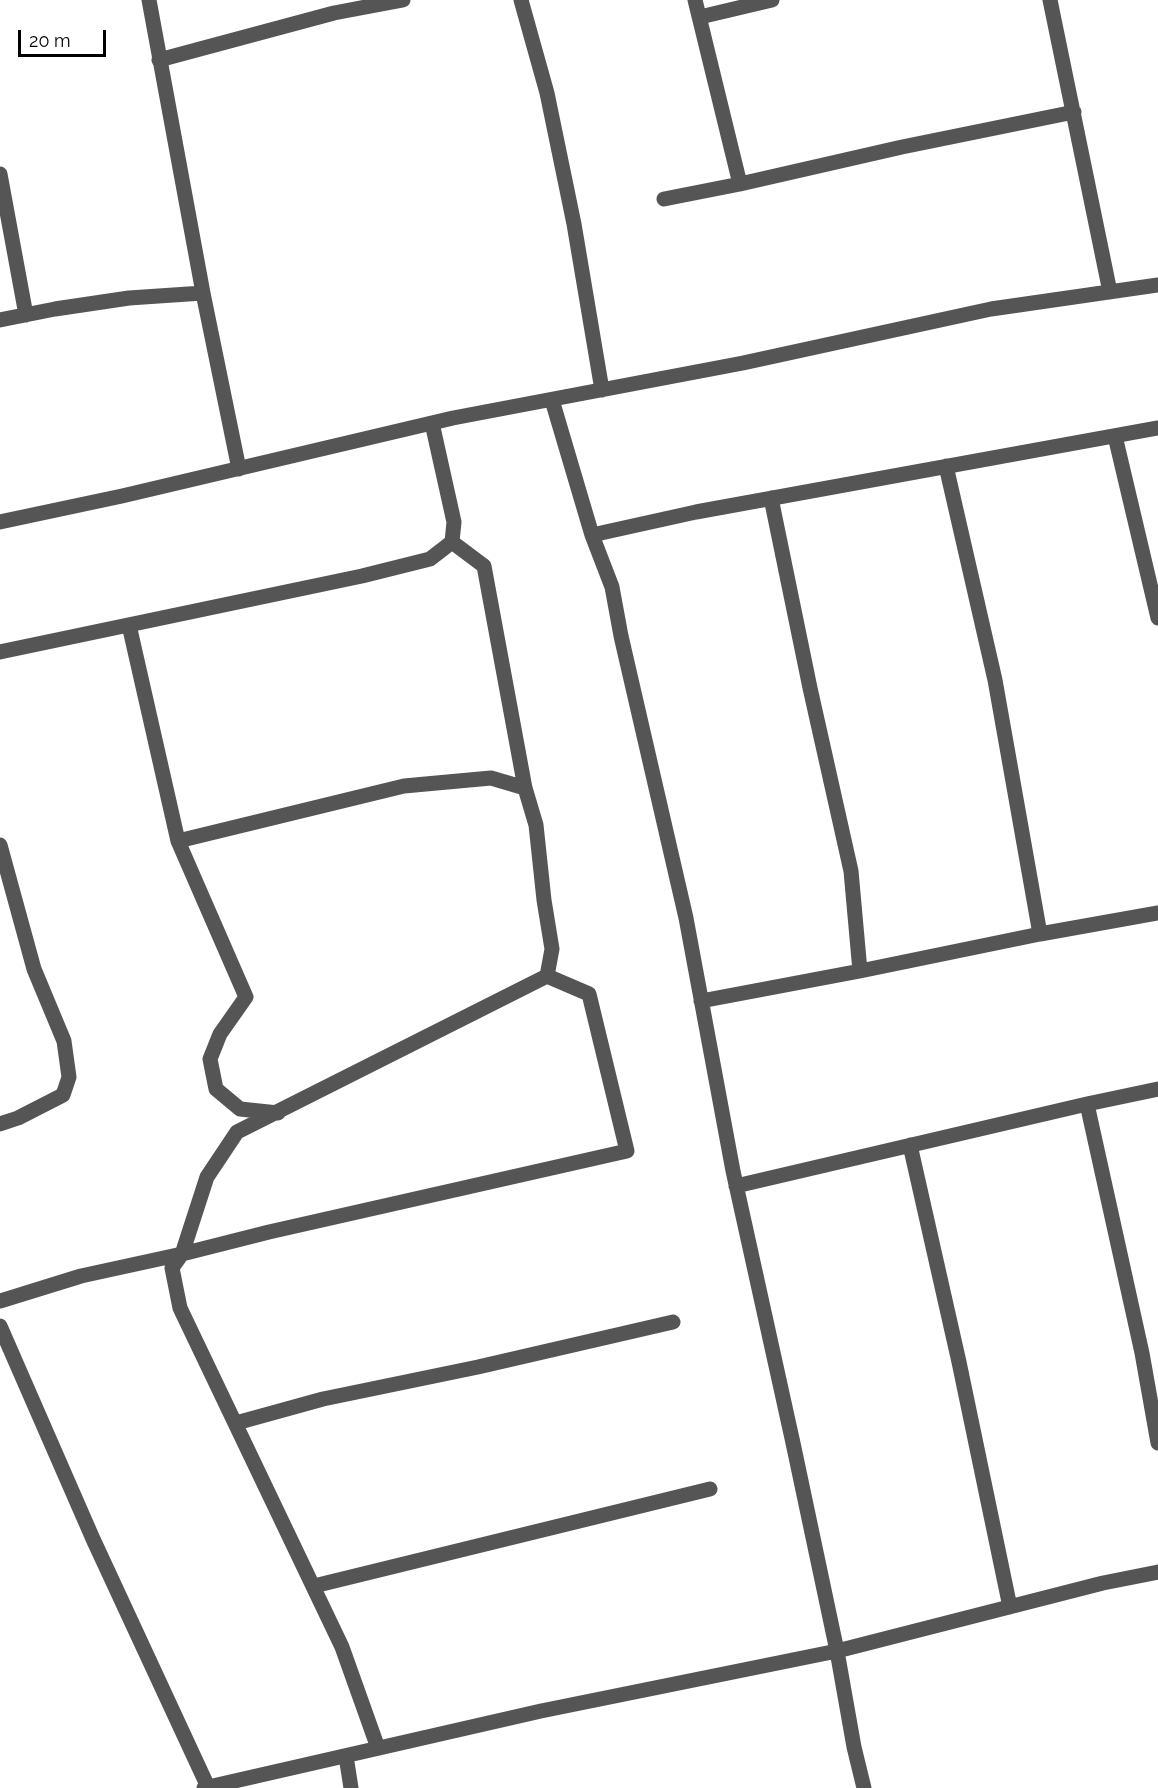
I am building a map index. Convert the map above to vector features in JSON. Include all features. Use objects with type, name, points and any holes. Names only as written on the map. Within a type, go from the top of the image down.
[{"type":"street","points":[[149,0],[202,293],[239,469]]},
{"type":"street","points":[[159,60],[334,14],[403,0]]},
{"type":"street","points":[[521,0],[547,93],[602,390]]},
{"type":"street","points":[[695,0],[740,184]]},
{"type":"street","points":[[699,17],[772,0]]},
{"type":"street","points":[[1050,0],[1110,292]]},
{"type":"street","points":[[664,199],[1074,112]]},
{"type":"street","points":[[0,174],[26,315]]},
{"type":"street","points":[[0,522],[432,423],[743,363],[991,309],[1158,285]]},
{"type":"street","points":[[0,320],[129,298],[202,293]]},
{"type":"street","points":[[552,400],[592,535],[612,587],[626,659],[686,918],[736,1186],[837,1651],[854,1747],[864,1788]]},
{"type":"street","points":[[0,652],[362,576],[430,559],[452,542],[454,522],[432,423]]},
{"type":"street","points":[[592,535],[771,498],[1158,428]]},
{"type":"street","points":[[1115,436],[1158,618]]},
{"type":"street","points":[[946,466],[995,680],[1040,934]]},
{"type":"street","points":[[771,498],[851,871],[860,971]]},
{"type":"street","points":[[452,542],[484,566],[525,788],[536,825],[552,949],[547,976]]},
{"type":"street","points":[[129,625],[178,841],[246,997],[220,1034],[210,1059],[216,1089],[240,1108],[278,1113]]},
{"type":"street","points":[[178,841],[404,786],[491,778],[525,788]]},
{"type":"street","points":[[0,845],[34,969],[64,1041],[69,1077],[63,1095],[18,1118],[0,1124]]},
{"type":"street","points":[[701,1001],[1158,913]]},
{"type":"street","points":[[378,1748],[342,1647],[180,1308],[172,1268],[182,1254],[207,1177],[237,1132],[547,976]]},
{"type":"street","points":[[0,1301],[81,1276],[627,1151],[589,994],[547,976]]},
{"type":"street","points":[[736,1186],[1158,1089]]},
{"type":"street","points":[[1087,1104],[1142,1353],[1158,1443]]},
{"type":"street","points":[[910,1145],[960,1362],[1010,1607]]},
{"type":"street","points":[[236,1423],[323,1399],[478,1367],[674,1322]]},
{"type":"street","points":[[0,1326],[93,1539],[206,1788],[541,1711],[837,1651],[1103,1583],[1158,1572]]},
{"type":"street","points":[[314,1586],[710,1489]]},
{"type":"street","points":[[346,1756],[351,1788]]}]
